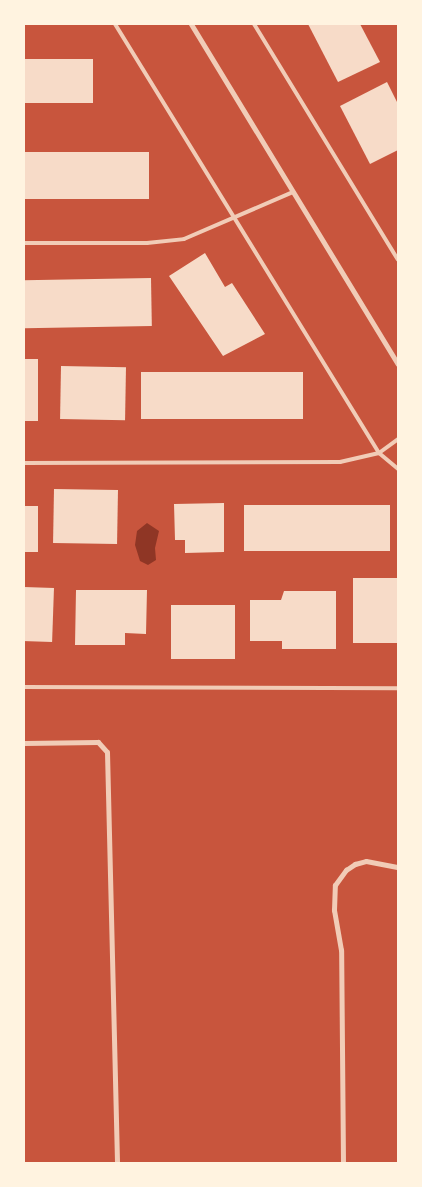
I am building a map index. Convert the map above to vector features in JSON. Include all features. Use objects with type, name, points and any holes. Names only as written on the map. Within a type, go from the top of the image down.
[{"type":"street","points":[[191,24],[398,364]]},
{"type":"street","points":[[24,742],[98,742],[107,752],[117,1163]]},
{"type":"street","points":[[343,1163],[341,950],[334,910],[335,885],[346,870],[355,864],[366,861],[398,866]]},
{"type":"lane","points":[[115,24],[238,219],[379,453],[398,469]]},
{"type":"lane","points":[[254,24],[398,260]]},
{"type":"lane","points":[[24,243],[147,243],[184,239],[238,219],[293,192]]},
{"type":"lane","points":[[24,463],[340,462],[379,453],[398,439]]},
{"type":"lane","points":[[24,687],[398,688]]},
{"type":"shaded area","points":[[147,523],[159,531],[155,548],[156,560],[148,565],[140,561],[135,545],[137,531]]},
{"type":"building","points":[[308,24],[360,24],[380,62],[338,82]]},
{"type":"building","points":[[24,59],[93,59],[93,103],[24,103]]},
{"type":"building","points":[[387,82],[398,104],[398,150],[370,164],[340,106]]},
{"type":"building","points":[[24,152],[149,152],[149,199],[24,199]]},
{"type":"building","points":[[205,253],[225,287],[232,283],[265,334],[223,356],[169,276]]},
{"type":"building","points":[[151,278],[152,326],[25,328],[24,280]]},
{"type":"building","points":[[24,359],[38,359],[38,421],[24,421]]},
{"type":"building","points":[[61,366],[126,367],[125,420],[60,419]]},
{"type":"building","points":[[141,372],[303,372],[303,419],[141,419]]},
{"type":"building","points":[[54,489],[118,490],[117,544],[53,543]]},
{"type":"building","points":[[224,503],[224,552],[185,553],[185,540],[175,540],[174,504]]},
{"type":"building","points":[[244,505],[390,505],[390,551],[244,551]]},
{"type":"building","points":[[24,506],[38,506],[38,552],[24,552]]},
{"type":"building","points":[[353,578],[398,578],[398,643],[353,643]]},
{"type":"building","points":[[24,587],[54,588],[52,642],[24,641]]},
{"type":"building","points":[[76,590],[147,590],[146,634],[125,633],[125,645],[75,645]]},
{"type":"building","points":[[284,591],[336,591],[336,649],[282,649],[282,641],[250,641],[250,600],[281,600]]},
{"type":"building","points":[[171,605],[235,605],[235,659],[171,659]]}]
